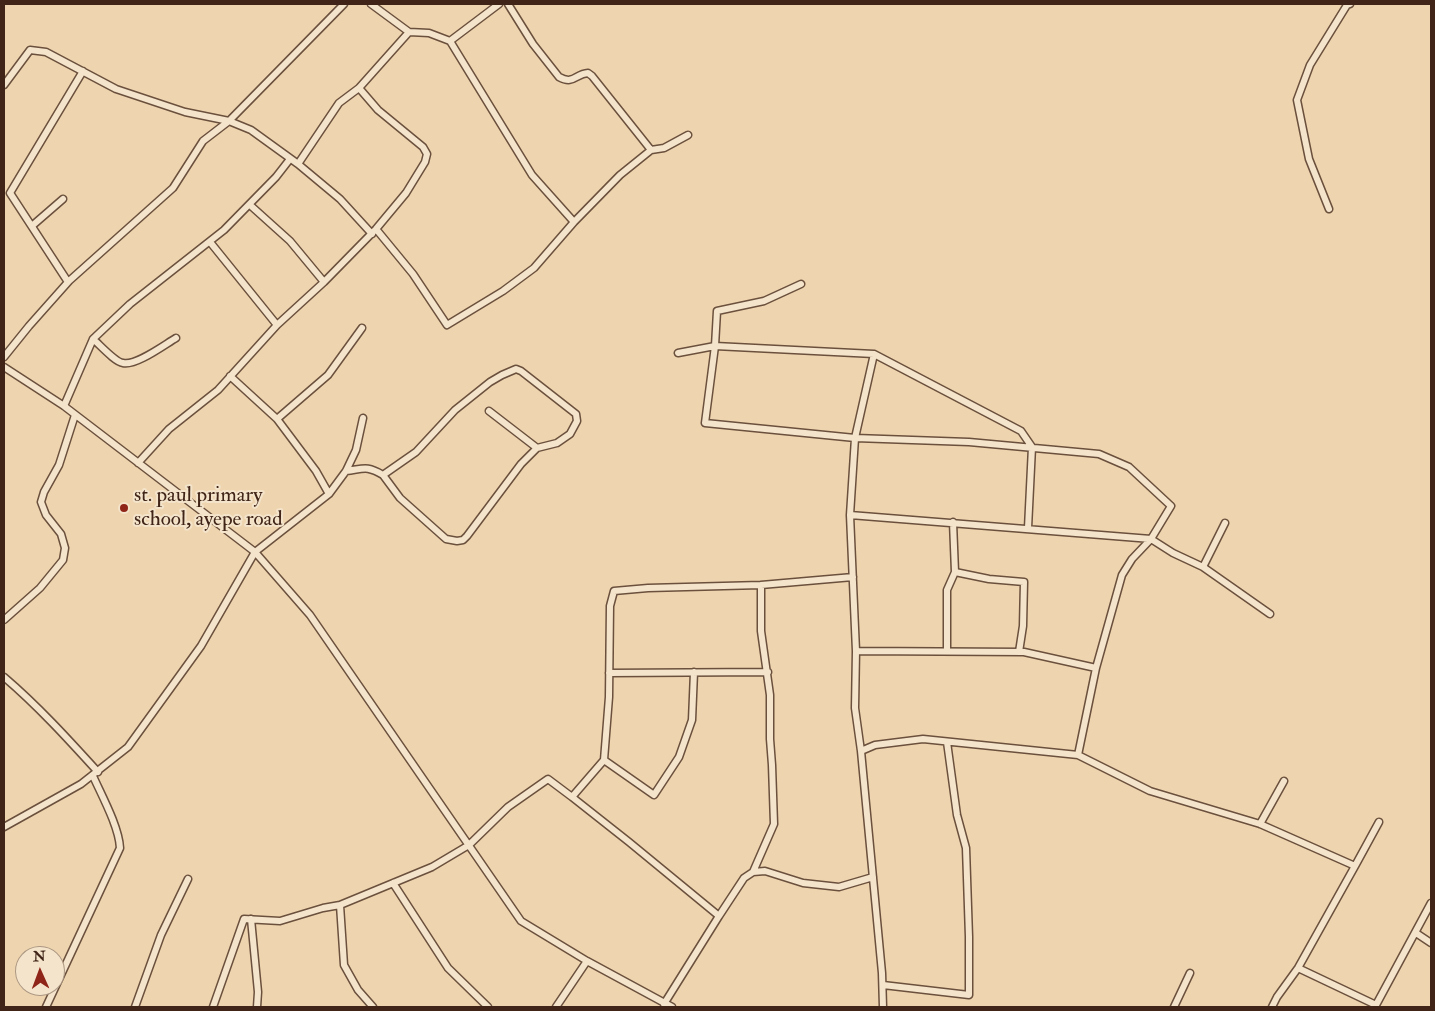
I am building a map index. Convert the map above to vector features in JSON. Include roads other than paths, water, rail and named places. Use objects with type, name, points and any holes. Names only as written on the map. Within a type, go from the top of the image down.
[{"type":"street","points":[[4,357],[68,282],[173,188],[203,141],[230,121],[344,4]]},
{"type":"street","points":[[371,4],[409,32],[429,33],[450,41],[532,175],[574,222]]},
{"type":"street","points":[[450,41],[499,4]]},
{"type":"street","points":[[508,4],[532,44],[559,76],[565,80],[572,80],[582,73],[588,73],[592,76],[652,150]]},
{"type":"street","points":[[1329,209],[1309,159],[1297,100],[1310,65],[1347,5],[1350,4]]},
{"type":"street","points":[[298,164],[339,103],[359,88],[409,32]]},
{"type":"street","points":[[4,85],[30,50],[46,52],[116,89],[185,112],[230,121],[251,130],[298,164],[340,199],[374,232],[413,274],[447,325],[503,291],[534,268],[574,222],[620,175],[652,150],[664,148],[688,135]]},
{"type":"street","points":[[68,282],[10,193],[83,71]]},
{"type":"street","points":[[138,462],[169,429],[212,395],[277,325],[374,232],[406,193],[425,162],[427,154],[423,147],[378,110],[359,88]]},
{"type":"street","points":[[64,406],[93,339],[130,304],[210,242],[250,204],[290,159]]},
{"type":"street","points":[[33,226],[64,199]]},
{"type":"street","points":[[250,204],[290,241],[324,282]]},
{"type":"street","points":[[210,242],[277,325]]},
{"type":"street","points":[[801,284],[764,301],[717,311],[715,346],[705,423],[855,438],[969,442],[1099,454],[1129,467],[1171,506],[1151,539],[1132,559],[1122,575],[1096,668],[1078,755]]},
{"type":"street","points":[[277,419],[328,375],[362,328]]},
{"type":"street","points":[[93,339],[118,361],[125,364],[136,361],[176,338]]},
{"type":"street","points":[[678,353],[715,346],[874,354],[1021,431],[1032,447],[1028,528]]},
{"type":"street","points":[[874,354],[855,438],[850,514],[856,650],[855,708],[873,876],[883,985],[883,1007]]},
{"type":"street","points":[[4,367],[64,406],[255,552],[310,615],[520,921],[587,961],[672,1007]]},
{"type":"street","points":[[346,471],[372,468],[383,475],[400,498],[446,539],[463,540],[468,536],[511,475],[537,448],[562,441],[575,426],[577,416],[516,369],[490,382],[456,410],[416,452],[383,475]]},
{"type":"street","points":[[230,376],[277,419],[316,471],[329,494]]},
{"type":"street","points":[[489,411],[537,448]]},
{"type":"street","points":[[4,620],[40,588],[63,560],[65,548],[61,534],[46,515],[41,502],[44,492],[59,465],[75,415]]},
{"type":"street","points":[[4,827],[96,774],[128,747],[202,646],[255,552],[329,494],[346,471],[356,450],[363,418]]},
{"type":"street","points":[[850,514],[1151,539],[1203,567],[1270,614]]},
{"type":"street","points":[[947,651],[948,590],[955,572],[953,522]]},
{"type":"street","points":[[1203,567],[1225,523]]},
{"type":"street","points":[[955,572],[1024,582],[1023,626],[1019,652]]},
{"type":"street","points":[[572,797],[604,760],[609,673],[610,606],[614,590],[761,585],[853,577]]},
{"type":"street","points":[[753,872],[774,824],[770,694],[762,631],[761,585]]},
{"type":"street","points":[[856,650],[1019,652],[1096,668]]},
{"type":"street","points":[[604,760],[654,795],[679,757],[692,720],[694,672]]},
{"type":"street","points":[[609,673],[768,672]]},
{"type":"street","points":[[4,677],[63,733],[96,774],[120,848],[46,1007]]},
{"type":"street","points":[[861,751],[875,745],[923,739],[1078,755],[1150,791],[1260,824],[1355,866]]},
{"type":"street","points":[[883,985],[969,995],[966,848],[957,815],[947,742]]},
{"type":"street","points":[[213,1007],[244,919],[280,921],[340,905],[432,867],[468,845],[508,807],[548,779],[719,916]]},
{"type":"street","points":[[1260,824],[1284,781]]},
{"type":"street","points":[[1272,1007],[1298,968],[1379,822]]},
{"type":"street","points":[[664,1004],[744,878],[753,872],[764,871],[803,883],[839,887],[873,876]]},
{"type":"street","points":[[135,1007],[161,935],[188,879]]},
{"type":"street","points":[[393,883],[448,968],[488,1007]]},
{"type":"street","points":[[1298,968],[1378,1006],[1431,903]]},
{"type":"street","points":[[340,905],[344,965],[358,990],[373,1007]]},
{"type":"street","points":[[252,919],[258,992],[257,1007]]},
{"type":"street","points":[[1416,933],[1431,943]]},
{"type":"street","points":[[556,1007],[587,961]]},
{"type":"street","points":[[1174,1007],[1190,973]]},
{"type":"place","name":"st. paul primary school, ayepe road","points":[[124,508]]}]
